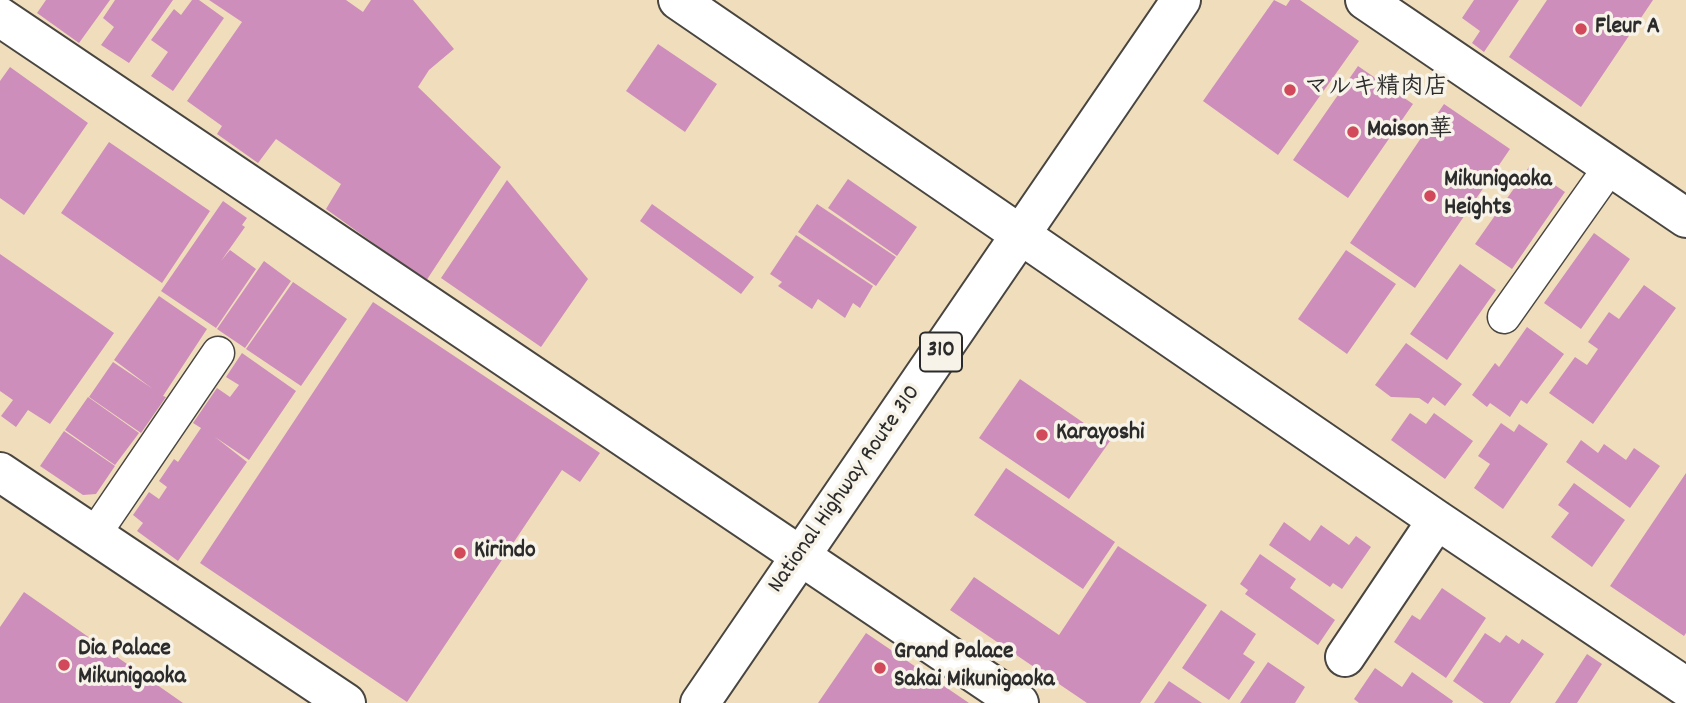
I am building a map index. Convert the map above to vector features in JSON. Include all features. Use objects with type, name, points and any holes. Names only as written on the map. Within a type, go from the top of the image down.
[{"type":"main road","points":[[678,0],[1437,520],[1686,687]]},
{"type":"main road","name":"National Highway Route 310","points":[[700,703],[1181,0]]},
{"type":"main road","points":[[1365,0],[1686,218]]},
{"type":"main road","points":[[0,17],[1019,703]]},
{"type":"main road","points":[[0,472],[346,703]]},
{"type":"main road","points":[[1345,657],[1437,520]]},
{"type":"lane","points":[[1504,317],[1610,167]]},
{"type":"lane","points":[[94,535],[218,353]]},
{"type":"building","points":[[46,0],[110,0],[79,43],[37,13]]},
{"type":"building","points":[[115,0],[173,0],[129,63],[101,45],[114,27],[103,18]]},
{"type":"building","points":[[192,0],[199,0],[224,18],[173,91],[151,76],[168,52],[151,40],[174,9],[181,15]]},
{"type":"building","points":[[209,0],[346,0],[363,12],[371,0],[413,0],[454,49],[429,70],[418,87],[501,167],[426,281],[326,209],[341,184],[276,139],[258,163],[217,134],[222,126],[187,101],[242,22]]},
{"type":"building","points":[[1274,0],[1286,6],[1290,0],[1300,0],[1359,41],[1278,155],[1203,101]]},
{"type":"building","points":[[1474,0],[1519,0],[1484,52],[1472,43],[1480,31],[1462,18]]},
{"type":"building","name":"Fleur A","points":[[1547,0],[1653,0],[1581,107],[1509,57]]},
{"type":"building","points":[[658,44],[717,84],[685,132],[626,91]]},
{"type":"building","name":"Maison華","points":[[1358,66],[1413,104],[1348,198],[1293,160]]},
{"type":"building","points":[[10,67],[88,123],[24,215],[0,198],[0,81]]},
{"type":"building","name":"Mikunigaoka Heights","points":[[1444,104],[1510,149],[1415,288],[1350,243]]},
{"type":"building","points":[[109,142],[210,211],[162,283],[61,213]]},
{"type":"building","points":[[1529,167],[1565,192],[1512,269],[1475,244]]},
{"type":"building","points":[[848,179],[917,227],[897,256],[828,208]]},
{"type":"building","points":[[507,180],[588,279],[541,347],[441,278]]},
{"type":"building","points":[[223,201],[247,218],[242,225],[245,227],[221,261],[230,250],[256,269],[216,328],[161,291]]},
{"type":"building","points":[[652,204],[754,277],[741,294],[640,221]]},
{"type":"building","points":[[817,204],[896,257],[876,286],[798,232]]},
{"type":"building","points":[[1594,233],[1630,259],[1581,329],[1544,303]]},
{"type":"building","points":[[796,235],[873,286],[860,308],[853,303],[845,318],[818,299],[812,309],[778,286],[782,282],[770,274]]},
{"type":"building","points":[[1346,250],[1396,284],[1347,354],[1298,319]]},
{"type":"building","points":[[0,254],[114,333],[50,424],[28,410],[16,427],[1,416],[13,400],[0,391]]},
{"type":"building","points":[[264,261],[291,281],[245,348],[217,329]]},
{"type":"building","points":[[1460,264],[1496,290],[1447,360],[1410,334]]},
{"type":"building","points":[[293,282],[347,319],[301,386],[246,349]]},
{"type":"building","points":[[1644,285],[1676,308],[1593,424],[1549,393],[1575,357],[1587,365],[1598,349],[1588,342],[1609,312],[1619,319]]},
{"type":"building","points":[[159,296],[207,329],[141,433],[89,397],[113,362],[153,389],[114,360]]},
{"type":"building","points":[[373,302],[600,453],[580,482],[562,470],[407,702],[200,563]]},
{"type":"building","points":[[1527,327],[1564,354],[1527,404],[1521,400],[1510,417],[1490,403],[1487,407],[1472,395],[1495,363],[1499,367]]},
{"type":"building","points":[[1406,343],[1462,384],[1445,406],[1433,397],[1428,404],[1419,398],[1391,397],[1375,385]]},
{"type":"building","points":[[242,353],[296,391],[249,460],[215,437],[247,462],[178,561],[137,531],[143,523],[133,515],[149,492],[159,499],[167,487],[159,481],[174,459],[178,462],[201,428],[193,423],[217,388],[230,397],[239,385],[226,377]]},
{"type":"building","points":[[1020,379],[1110,441],[1069,499],[979,438]]},
{"type":"building","points":[[88,397],[139,433],[115,465],[65,430]]},
{"type":"building","points":[[1410,413],[1426,424],[1434,413],[1473,441],[1445,479],[1391,440]]},
{"type":"building","points":[[1501,423],[1514,432],[1519,424],[1548,444],[1503,509],[1474,488],[1490,464],[1478,456]]},
{"type":"building","points":[[64,431],[115,466],[96,494],[83,495],[40,466]]},
{"type":"building","points":[[1581,440],[1598,453],[1604,444],[1626,460],[1634,448],[1660,466],[1630,508],[1566,462]]},
{"type":"building","points":[[1006,468],[1115,542],[1083,589],[974,515]]},
{"type":"building","points":[[1686,473],[1686,633],[1684,636],[1610,586]]},
{"type":"building","points":[[1574,483],[1625,520],[1592,567],[1551,537],[1569,513],[1558,505]]},
{"type":"building","points":[[1284,522],[1310,541],[1321,525],[1349,545],[1356,536],[1371,547],[1342,589],[1333,583],[1330,587],[1269,545]]},
{"type":"building","points":[[1118,546],[1207,605],[1140,703],[1087,703],[950,610],[974,577],[1059,635]]},
{"type":"building","points":[[1260,554],[1296,579],[1290,588],[1335,620],[1318,645],[1245,594],[1248,590],[1240,584]]},
{"type":"building","points":[[1442,588],[1486,618],[1446,678],[1394,642],[1412,615],[1420,620]]},
{"type":"building","name":"Dia Palace Mikunigaoka","points":[[24,592],[183,703],[0,703],[0,627]]},
{"type":"building","points":[[1221,610],[1256,634],[1243,654],[1255,662],[1229,700],[1182,668]]},
{"type":"building","name":"Grand Palace Sakai Mikunigaoka","points":[[866,633],[969,703],[818,703]]},
{"type":"building","points":[[1485,633],[1500,643],[1506,635],[1519,644],[1522,639],[1544,654],[1510,703],[1484,703],[1453,681]]},
{"type":"building","points":[[1587,654],[1602,664],[1577,703],[1555,703]]},
{"type":"building","points":[[1268,662],[1305,687],[1295,703],[1240,703]]},
{"type":"building","points":[[1375,668],[1402,687],[1412,672],[1453,701],[1359,703],[1354,699]]},
{"type":"building","points":[[1169,681],[1202,703],[1154,703]]},
{"type":"place","name":"Fleur A","points":[[1581,29]]},
{"type":"place","name":"マルキ精肉店","points":[[1290,90]]},
{"type":"place","name":"Maison華","points":[[1353,132]]},
{"type":"place","name":"Mikunigaoka Heights","points":[[1430,196]]},
{"type":"place","name":"Karayoshi","points":[[1042,435]]},
{"type":"place","name":"Kirindo","points":[[460,553]]},
{"type":"place","name":"Dia Palace Mikunigaoka","points":[[64,665]]},
{"type":"place","name":"Grand Palace Sakai Mikunigaoka","points":[[880,668]]}]
